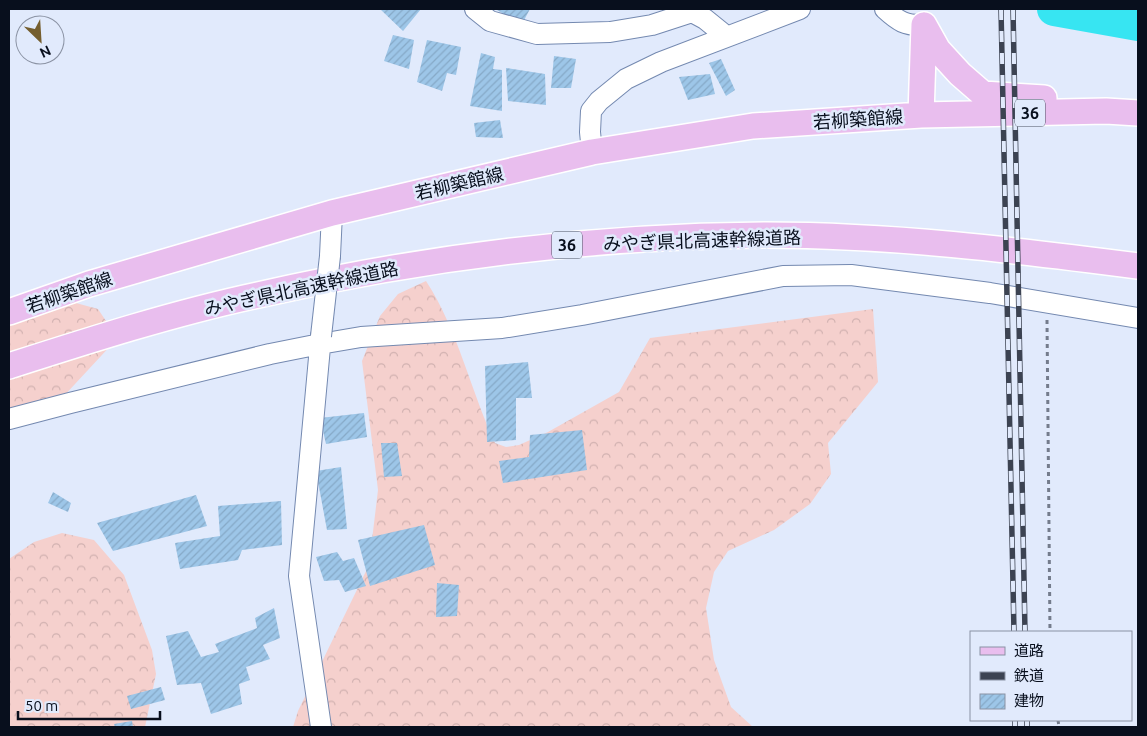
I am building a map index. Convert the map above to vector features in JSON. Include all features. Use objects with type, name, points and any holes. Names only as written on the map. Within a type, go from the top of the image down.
[{"type":"main road","points":[[923,15],[938,50],[960,74],[983,94],[1053,99],[1106,111]]},
{"type":"main road","points":[[921,115],[923,15]]},
{"type":"main road","name":"36","points":[[921,115],[1106,111],[1138,113]]},
{"type":"main road","name":"若柳築館線","points":[[9,312],[89,284],[332,213],[592,152],[753,126],[921,115]]},
{"type":"main road","name":"みやぎ県北高速幹線道路","points":[[9,366],[139,326],[254,295],[359,273],[546,246],[654,239],[786,236],[912,240],[1138,266]]},
{"type":"street","points":[[475,9],[490,21],[537,34],[610,32],[652,25],[692,12],[705,19],[726,36]]},
{"type":"street","points":[[592,152],[590,132],[591,111],[599,101],[626,79],[661,62],[800,9]]},
{"type":"street","points":[[885,9],[894,18],[910,26],[923,15]]},
{"type":"street","points":[[320,727],[299,576],[330,256],[332,213]]},
{"type":"street","points":[[9,420],[321,340],[502,328],[582,315],[783,276],[851,275],[990,293],[1138,318]]},
{"type":"path","points":[[1046,303],[1050,631]]},
{"type":"green space","points":[[426,281],[447,319],[495,443],[506,447],[519,445],[548,432],[619,392],[650,338],[873,309],[878,382],[828,443],[831,474],[810,504],[774,530],[728,551],[714,572],[706,608],[714,660],[731,707],[753,727],[293,727],[298,711],[369,565],[378,490],[362,361],[380,316],[398,294]]},
{"type":"green space","points":[[65,300],[98,309],[110,327],[114,342],[62,398],[9,415],[9,308]]},
{"type":"green space","points":[[62,533],[94,540],[124,575],[152,650],[156,674],[145,727],[9,727],[9,559],[34,542]]},
{"type":"building","points":[[380,9],[421,9],[403,31]]},
{"type":"building","points":[[495,9],[530,9],[522,24]]},
{"type":"building","points":[[393,35],[414,40],[409,69],[384,61]]},
{"type":"building","points":[[427,40],[461,47],[456,75],[447,73],[442,91],[417,82]]},
{"type":"building","points":[[481,53],[495,57],[493,69],[502,70],[502,111],[470,106]]},
{"type":"building","points":[[554,56],[576,59],[571,88],[551,88]]},
{"type":"building","points":[[721,59],[735,90],[726,96],[709,63]]},
{"type":"building","points":[[506,68],[545,74],[546,105],[508,101]]},
{"type":"building","points":[[710,74],[715,94],[688,100],[679,77]]},
{"type":"building","points":[[500,120],[503,138],[476,137],[474,123]]},
{"type":"building","points":[[528,362],[532,398],[516,398],[516,440],[487,442],[485,366]]},
{"type":"building","points":[[364,413],[367,437],[326,444],[320,418]]},
{"type":"building","points":[[582,430],[587,470],[503,483],[499,461],[529,457],[530,435]]},
{"type":"building","points":[[381,443],[397,443],[402,476],[384,477]]},
{"type":"building","points":[[341,467],[347,529],[327,530],[316,471]]},
{"type":"building","points":[[53,492],[71,503],[68,512],[48,503]]},
{"type":"building","points":[[196,495],[207,526],[113,551],[97,523]]},
{"type":"building","points":[[281,501],[282,545],[242,550],[238,560],[180,569],[175,543],[220,536],[218,506]]},
{"type":"building","points":[[424,525],[435,565],[370,586],[358,540]]},
{"type":"building","points":[[337,552],[343,561],[354,558],[366,586],[345,592],[339,580],[324,581],[316,557]]},
{"type":"building","points":[[437,583],[459,585],[457,616],[436,617]]},
{"type":"building","points":[[274,608],[280,638],[263,645],[270,659],[246,667],[250,680],[239,684],[242,704],[211,714],[201,683],[177,685],[166,636],[188,631],[201,657],[219,652],[215,644],[257,628],[255,618]]},
{"type":"building","points":[[161,687],[165,700],[131,709],[127,696]]},
{"type":"building","points":[[132,721],[133,727],[115,727],[114,724]]},
{"type":"waterway","points":[[1054,9],[1138,24]]},
{"type":"railway","points":[[1001,9],[1014,631]]},
{"type":"railway","points":[[1013,9],[1025,631]]},
{"type":"railway","points":[[1015,721],[1015,727]]},
{"type":"railway","points":[[1027,721],[1027,727]]}]
